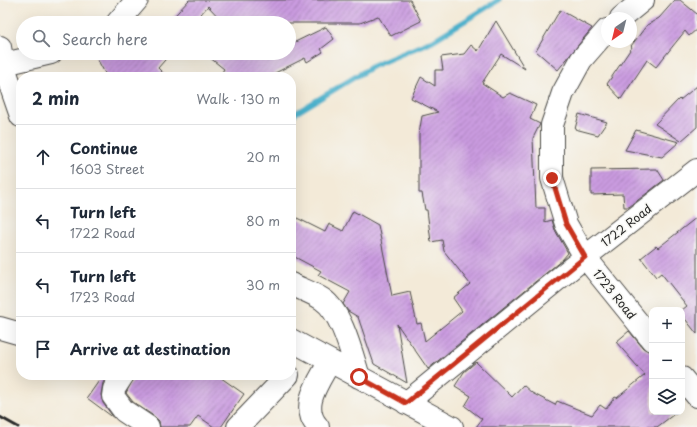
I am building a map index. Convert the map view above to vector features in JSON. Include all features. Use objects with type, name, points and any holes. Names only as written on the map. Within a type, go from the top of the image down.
[{"type":"street","points":[[123,16],[137,0]]},
{"type":"street","points":[[628,12],[643,0]]},
{"type":"street","name":"1723 Road","points":[[601,37],[581,60],[563,92],[552,125],[552,178],[566,224],[585,257],[649,336]]},
{"type":"street","points":[[16,57],[1,59],[16,102]]},
{"type":"street","name":"1722 Road","points":[[406,403],[585,257],[697,170]]},
{"type":"street","points":[[296,286],[323,300],[337,318],[346,335],[359,377]]},
{"type":"street","points":[[0,328],[16,333]]},
{"type":"street","points":[[296,343],[452,427]]},
{"type":"street","points":[[296,369],[320,356]]},
{"type":"street","points":[[318,427],[311,419],[309,400],[320,356]]},
{"type":"street","points":[[683,379],[697,396]]},
{"type":"street","points":[[120,380],[114,389],[113,396],[124,411],[148,427]]},
{"type":"street","points":[[238,427],[283,380]]},
{"type":"building","points":[[189,0],[410,0],[421,21],[391,36],[378,16],[360,23],[296,23],[296,16],[217,16],[208,6],[199,16],[174,16]]},
{"type":"building","points":[[675,0],[680,0],[697,14],[697,29],[689,36],[685,31],[656,67],[647,60],[621,99],[607,84],[631,48],[637,48],[637,38],[647,25],[659,18]]},
{"type":"building","points":[[560,10],[592,28],[558,70],[536,51]]},
{"type":"building","points":[[496,21],[525,69],[501,54],[482,83],[503,97],[510,93],[536,105],[530,119],[540,124],[533,138],[536,208],[545,208],[545,222],[552,220],[555,230],[568,253],[562,260],[428,369],[397,324],[407,383],[374,364],[358,317],[348,311],[343,304],[350,292],[318,275],[321,271],[296,258],[296,218],[325,232],[329,224],[343,231],[353,211],[378,225],[392,296],[410,292],[417,324],[421,323],[425,341],[462,311],[453,298],[470,284],[444,251],[442,240],[431,242],[427,210],[425,210],[422,193],[419,193],[419,134],[422,116],[438,112],[411,98],[421,77],[435,86],[435,70],[443,70],[441,57],[464,54],[471,45],[478,51]]},
{"type":"building","points":[[326,27],[334,39],[321,49],[323,52],[307,62],[305,58],[277,72],[222,72],[224,69],[213,60],[296,60],[296,42]]},
{"type":"building","points":[[98,60],[165,60],[158,68],[162,72],[104,72]]},
{"type":"building","points":[[697,86],[697,127],[681,141],[655,124],[679,99],[680,100]]},
{"type":"building","points":[[579,114],[607,122],[598,135],[575,129]]},
{"type":"building","points":[[636,130],[679,142],[662,157],[625,150]]},
{"type":"building","points":[[657,169],[664,180],[629,207],[624,207],[623,194],[591,195],[591,170]]},
{"type":"building","points":[[697,217],[697,334],[685,319],[685,308],[687,306],[661,273],[656,277],[641,258],[656,246],[658,248]]},
{"type":"building","points":[[629,331],[643,348],[649,351],[649,415],[673,415],[657,427],[476,427],[482,419],[465,406],[471,396],[455,386],[464,372],[476,362],[512,397],[523,385],[532,393],[555,405],[557,401],[592,415],[600,405],[606,409],[615,397],[617,398],[645,375],[616,342]]},
{"type":"building","points":[[100,380],[105,380],[101,395],[103,403],[114,418],[87,398]]},
{"type":"building","points":[[132,380],[224,380],[244,394],[221,427],[214,427],[198,416],[190,427],[160,427],[159,421],[155,417],[133,402],[126,393]]},
{"type":"waterway","points":[[296,113],[373,66],[432,41],[499,0]]},
{"type":"railway","points":[[0,417],[18,427]]},
{"type":"route","points":[[359,377],[406,403],[585,257],[566,224],[552,178]]}]
